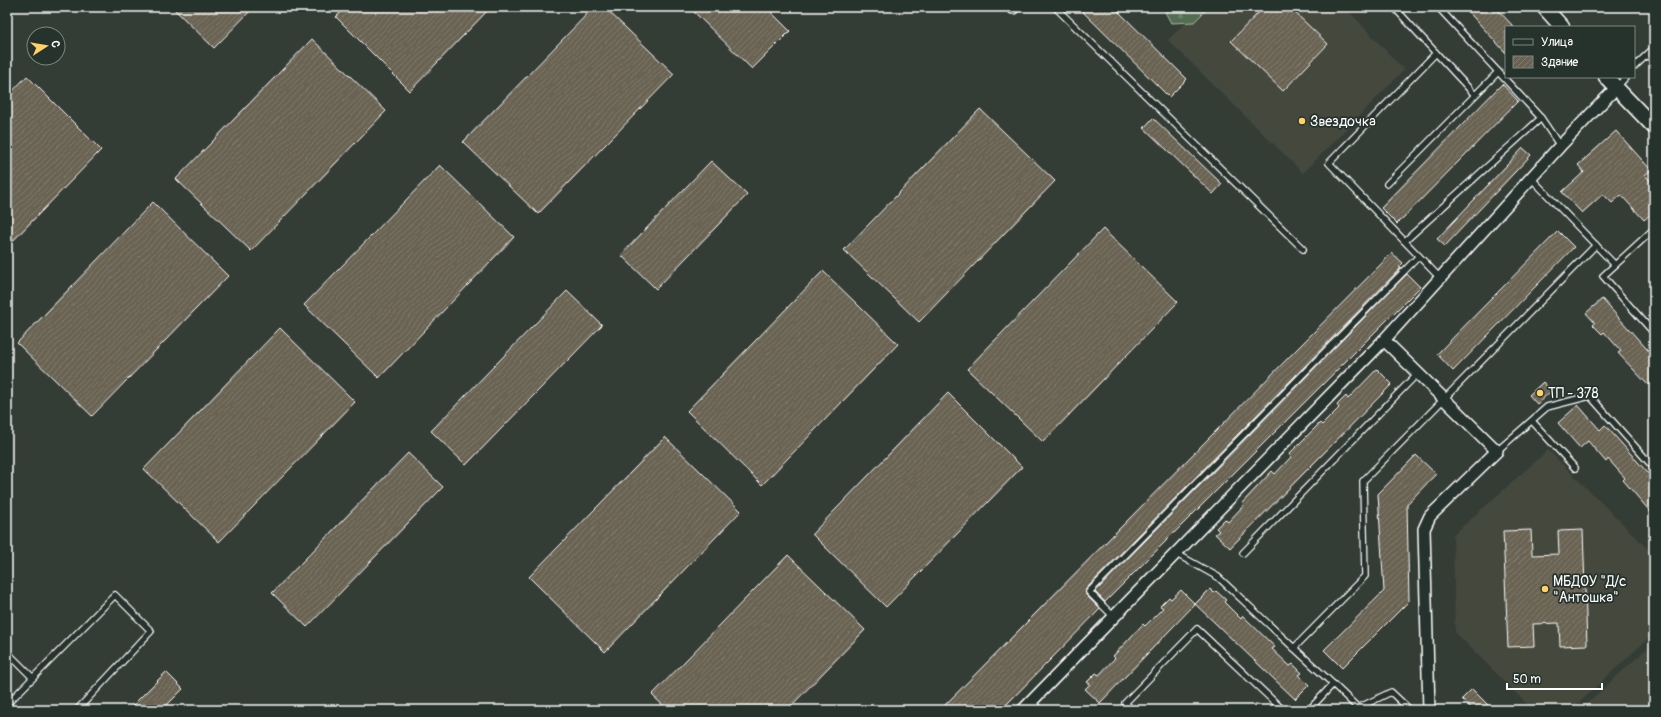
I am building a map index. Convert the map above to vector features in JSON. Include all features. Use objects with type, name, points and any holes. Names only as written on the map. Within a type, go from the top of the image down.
[{"type":"street","points":[[1544,7],[1561,26]]},
{"type":"street","points":[[1607,78],[1654,127]]},
{"type":"street","points":[[1023,710],[1384,340],[1560,146],[1616,88]]},
{"type":"street","points":[[1384,340],[1497,451],[1430,516],[1424,529],[1428,710]]},
{"type":"lane","points":[[1055,7],[1303,249]]},
{"type":"lane","points":[[1394,7],[1475,95]]},
{"type":"lane","points":[[1438,7],[1541,118],[1560,146]]},
{"type":"lane","points":[[1635,66],[1654,48]]},
{"type":"lane","points":[[1436,53],[1329,163],[1440,278]]},
{"type":"lane","points":[[1386,184],[1498,72]]},
{"type":"lane","points":[[1616,88],[1625,78]]},
{"type":"lane","points":[[1405,241],[1541,118]]},
{"type":"lane","points":[[1531,178],[1615,265]]},
{"type":"lane","points":[[1653,232],[1603,276],[1654,333]]},
{"type":"lane","points":[[1294,648],[1366,576],[1363,481],[1596,245]]},
{"type":"lane","points":[[1114,616],[1089,592],[1420,256]]},
{"type":"lane","points":[[1243,553],[1418,373]]},
{"type":"lane","points":[[1497,451],[1547,407],[1590,396],[1654,468]]},
{"type":"lane","points":[[1532,421],[1575,468]]},
{"type":"lane","points":[[1175,553],[1218,577],[1358,708],[1391,692],[1410,710]]},
{"type":"lane","points":[[7,704],[115,595],[151,631],[77,710]]},
{"type":"lane","points":[[1132,710],[1125,704],[1197,629],[1283,710]]},
{"type":"lane","points":[[7,652],[33,678]]},
{"type":"lane","points":[[1308,710],[1333,684]]},
{"type":"lane","points":[[1031,701],[1040,710]]},
{"type":"shaded area","name":"Звездочка","points":[[1201,7],[1345,7],[1404,70],[1303,173],[1168,40]]},
{"type":"shaded area","points":[[1548,450],[1654,555],[1654,633],[1571,710],[1533,710],[1455,632],[1453,535]]},
{"type":"shaded area","points":[[1654,642],[1654,710],[1580,710]]},
{"type":"green space","points":[[1170,7],[1209,7],[1194,22],[1171,23],[1165,12]]},
{"type":"building","points":[[172,7],[254,7],[214,48]]},
{"type":"building","points":[[346,7],[491,7],[410,91],[336,17]]},
{"type":"building","points":[[594,7],[604,7],[674,74],[538,214],[463,142]]},
{"type":"building","points":[[689,7],[766,7],[790,31],[752,69]]},
{"type":"building","points":[[1078,7],[1114,7],[1187,79],[1169,97]]},
{"type":"building","points":[[1264,7],[1289,7],[1328,44],[1283,91],[1231,41]]},
{"type":"building","points":[[1464,7],[1495,7],[1513,26],[1505,26],[1505,52]]},
{"type":"building","points":[[312,39],[386,111],[251,251],[176,179]]},
{"type":"building","points":[[27,76],[101,150],[7,247],[7,97]]},
{"type":"building","points":[[1502,84],[1518,101],[1397,224],[1381,208]]},
{"type":"building","points":[[980,109],[1055,181],[919,322],[844,250]]},
{"type":"building","points":[[1153,118],[1222,184],[1213,194],[1144,128]]},
{"type":"building","points":[[1616,131],[1651,170],[1645,175],[1654,185],[1654,211],[1644,220],[1621,195],[1612,203],[1603,194],[1582,213],[1562,192],[1584,172],[1578,165]]},
{"type":"building","points":[[1523,148],[1531,155],[1445,246],[1437,239]]},
{"type":"building","points":[[711,161],[747,195],[656,289],[621,255]]},
{"type":"building","points":[[440,165],[514,237],[379,378],[304,305]]},
{"type":"building","points":[[153,202],[228,276],[92,416],[17,343]]},
{"type":"building","points":[[1103,229],[1178,302],[1043,442],[967,369]]},
{"type":"building","points":[[1558,231],[1574,247],[1453,371],[1437,354]]},
{"type":"building","points":[[1392,253],[1403,263],[1399,267],[1401,268],[1086,589],[1086,595],[1100,609],[1001,710],[940,710]]},
{"type":"building","points":[[823,271],[898,344],[762,485],[687,411]]},
{"type":"building","points":[[1407,274],[1420,287],[1105,602],[1095,592]]},
{"type":"building","points":[[567,291],[602,325],[466,465],[431,431]]},
{"type":"building","points":[[1602,299],[1654,357],[1654,379],[1648,385],[1618,353],[1621,351],[1604,332],[1602,334],[1593,325],[1595,323],[1586,313]]},
{"type":"building","points":[[280,328],[355,402],[219,542],[144,469]]},
{"type":"building","points":[[1377,369],[1392,384],[1230,548],[1215,534],[1219,531],[1216,528],[1225,519],[1228,522],[1244,505],[1242,503],[1272,471],[1275,474],[1291,457],[1289,454],[1320,423],[1322,425],[1339,408],[1337,405],[1346,396],[1348,399]]},
{"type":"building","name":"ТП - 378","points":[[1543,382],[1551,391],[1537,404],[1529,395]]},
{"type":"building","points":[[948,393],[1022,467],[886,607],[812,534]]},
{"type":"building","points":[[1578,405],[1600,430],[1605,425],[1654,480],[1654,516],[1623,480],[1625,478],[1608,459],[1606,462],[1588,441],[1580,448],[1558,423]]},
{"type":"building","points":[[665,437],[741,511],[605,652],[529,577]]},
{"type":"building","points":[[408,453],[443,487],[307,627],[272,593]]},
{"type":"building","points":[[1416,455],[1436,474],[1407,504],[1409,601],[1342,668],[1324,650],[1384,591],[1378,494]]},
{"type":"building","name":"МБДОУ \"Д/с \"Антошка\"","points":[[1531,530],[1532,555],[1559,554],[1558,531],[1583,530],[1587,645],[1560,646],[1559,623],[1533,624],[1534,646],[1508,647],[1503,531]]},
{"type":"building","points":[[788,555],[865,630],[787,710],[668,710],[652,695]]},
{"type":"building","points":[[1210,589],[1214,593],[1216,591],[1226,600],[1224,602],[1241,619],[1243,616],[1275,647],[1272,649],[1290,666],[1293,664],[1302,673],[1299,675],[1309,685],[1295,699],[1195,604]]},
{"type":"building","points":[[1181,590],[1195,604],[1100,703],[1085,689],[1090,684],[1087,682],[1096,673],[1099,675],[1115,658],[1113,656],[1143,624],[1145,626],[1163,608],[1160,606],[1169,597],[1171,599]]},
{"type":"building","points":[[166,672],[183,689],[162,710],[128,710]]},
{"type":"building","points":[[1472,689],[1493,710],[1473,710],[1462,699]]},
{"type":"place","name":"Звездочка","points":[[1302,121]]},
{"type":"place","name":"ТП - 378","points":[[1540,393]]},
{"type":"place","name":"МБДОУ \"Д/с \"Антошка\"","points":[[1545,589]]}]
